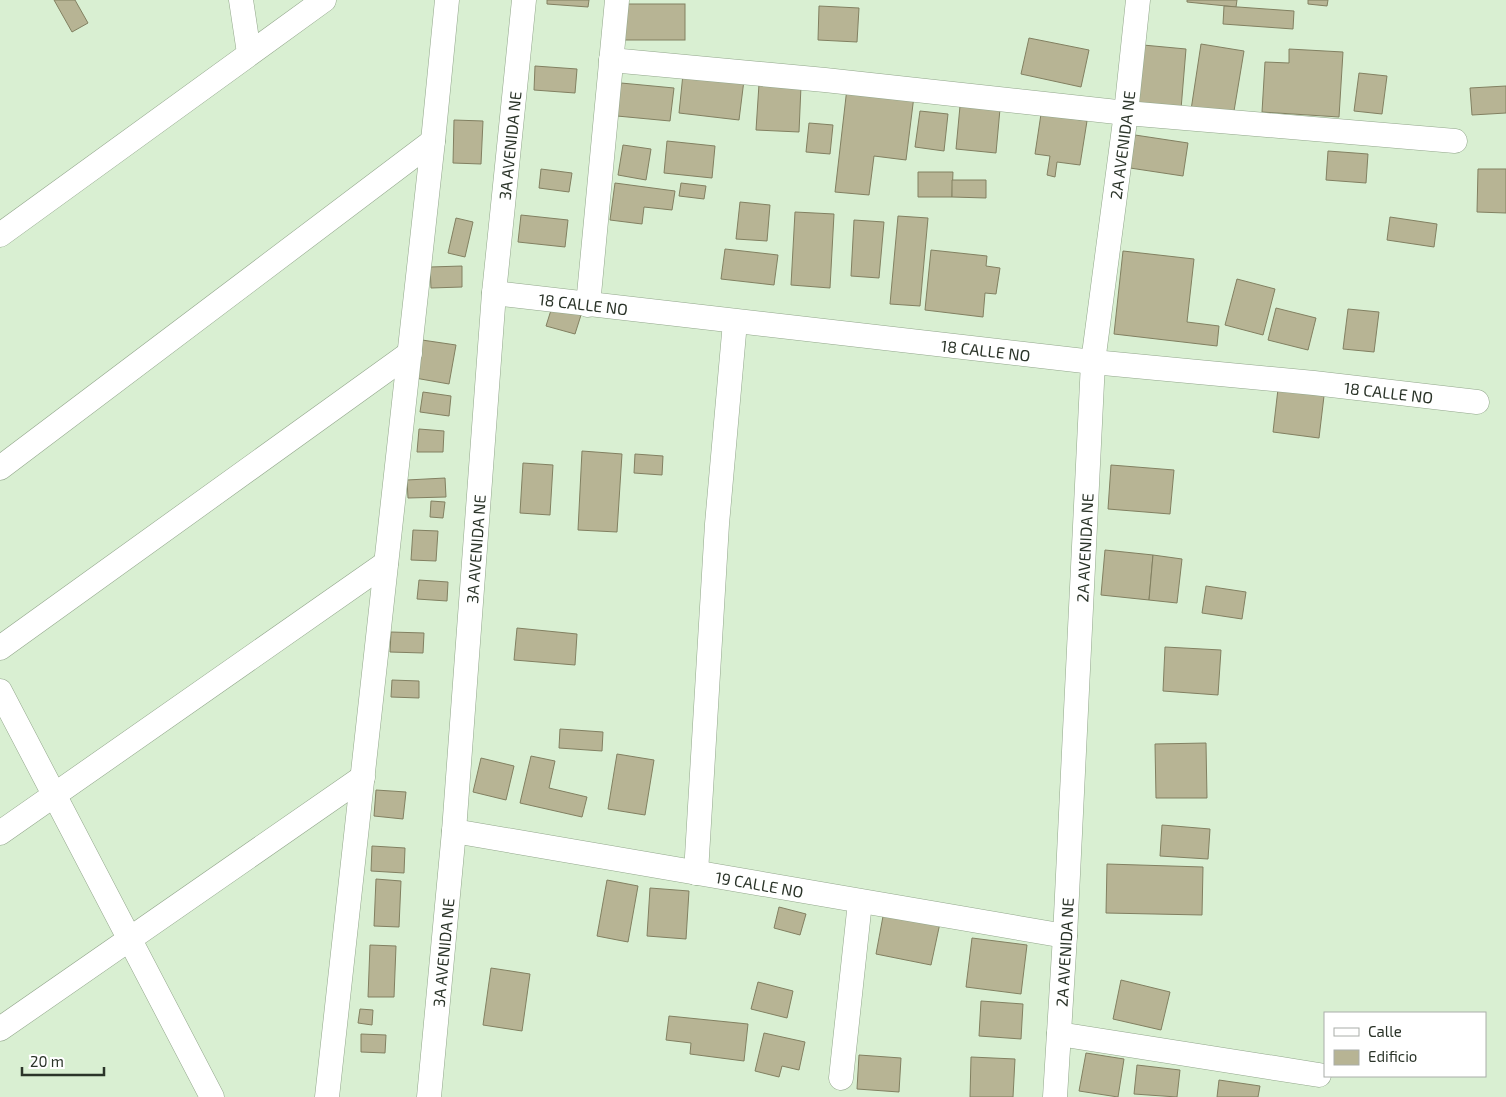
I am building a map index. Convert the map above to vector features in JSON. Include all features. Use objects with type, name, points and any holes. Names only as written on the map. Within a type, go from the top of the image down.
[{"type":"street","points":[[241,0],[249,53]]},
{"type":"street","points":[[0,235],[324,0]]},
{"type":"street","points":[[327,1097],[410,353],[447,0]]},
{"type":"street","name":"3A AVENIDA NE","points":[[429,1097],[454,831],[494,293],[524,0]]},
{"type":"street","points":[[588,305],[617,0]]},
{"type":"street","name":"2A AVENIDA NE","points":[[1055,1097],[1066,936],[1093,362],[1126,113],[1138,0]]},
{"type":"street","points":[[611,60],[825,80],[1126,113],[1455,141]]},
{"type":"street","points":[[0,468],[433,141]]},
{"type":"street","name":"18 CALLE NO","points":[[494,293],[1093,362],[1477,402]]},
{"type":"street","points":[[696,872],[717,524],[735,322]]},
{"type":"street","points":[[0,648],[410,353]]},
{"type":"street","points":[[0,832],[386,563]]},
{"type":"street","points":[[0,690],[129,939],[203,1094]]},
{"type":"street","points":[[0,1029],[363,778]]},
{"type":"street","name":"19 CALLE NO","points":[[454,831],[1066,936]]},
{"type":"street","points":[[841,1078],[860,902]]},
{"type":"street","points":[[1059,1034],[1319,1075]]},
{"type":"building","points":[[54,0],[75,0],[88,23],[72,32]]},
{"type":"building","points":[[547,0],[589,0],[588,7],[547,4]]},
{"type":"building","points":[[1187,0],[1237,0],[1236,7],[1187,2]]},
{"type":"building","points":[[1308,0],[1328,0],[1327,6],[1308,4]]},
{"type":"building","points":[[624,4],[685,4],[685,40],[624,40]]},
{"type":"building","points":[[819,6],[859,8],[857,42],[818,40]]},
{"type":"building","points":[[1224,6],[1294,11],[1293,29],[1223,24]]},
{"type":"building","points":[[1029,38],[1089,50],[1081,87],[1021,74]]},
{"type":"building","points":[[1201,44],[1244,51],[1233,117],[1191,110]]},
{"type":"building","points":[[1143,45],[1186,49],[1181,109],[1138,105]]},
{"type":"building","points":[[1289,49],[1343,52],[1339,117],[1262,112],[1265,62],[1289,63]]},
{"type":"building","points":[[535,66],[577,69],[575,93],[534,90]]},
{"type":"building","points":[[1359,73],[1387,76],[1382,114],[1354,111]]},
{"type":"building","points":[[683,74],[744,80],[739,120],[679,113]]},
{"type":"building","points":[[621,83],[674,88],[670,121],[617,116]]},
{"type":"building","points":[[759,84],[801,86],[799,132],[756,130]]},
{"type":"building","points":[[1506,86],[1506,113],[1472,115],[1470,88]]},
{"type":"building","points":[[847,88],[914,96],[906,160],[874,156],[869,195],[835,192]]},
{"type":"building","points":[[960,106],[1000,109],[996,153],[956,149]]},
{"type":"building","points":[[920,111],[948,114],[944,151],[915,147]]},
{"type":"building","points":[[1041,114],[1087,121],[1080,165],[1057,162],[1055,177],[1047,175],[1050,156],[1035,154]]},
{"type":"building","points":[[454,120],[483,121],[481,164],[453,163]]},
{"type":"building","points":[[809,123],[833,125],[830,154],[806,152]]},
{"type":"building","points":[[1135,135],[1188,143],[1183,176],[1130,168]]},
{"type":"building","points":[[667,141],[715,146],[712,178],[664,173]]},
{"type":"building","points":[[623,145],[651,149],[646,180],[618,175]]},
{"type":"building","points":[[1328,151],[1368,154],[1366,183],[1326,180]]},
{"type":"building","points":[[541,169],[572,173],[569,192],[539,188]]},
{"type":"building","points":[[1478,169],[1506,169],[1506,213],[1477,212]]},
{"type":"building","points":[[918,172],[953,172],[952,197],[918,197]]},
{"type":"building","points":[[952,180],[986,180],[986,198],[952,197]]},
{"type":"building","points":[[615,183],[675,191],[672,210],[644,207],[642,224],[610,220]]},
{"type":"building","points":[[681,183],[706,186],[704,199],[679,196]]},
{"type":"building","points":[[740,202],[770,205],[767,241],[736,239]]},
{"type":"building","points":[[795,212],[834,214],[830,288],[791,285]]},
{"type":"building","points":[[521,215],[568,220],[565,247],[518,242]]},
{"type":"building","points":[[898,216],[928,218],[920,306],[890,304]]},
{"type":"building","points":[[1390,217],[1437,224],[1434,247],[1387,240]]},
{"type":"building","points":[[456,218],[473,222],[465,257],[448,253]]},
{"type":"building","points":[[854,220],[884,222],[879,278],[851,276]]},
{"type":"building","points":[[725,249],[778,255],[774,285],[721,279]]},
{"type":"building","points":[[931,250],[987,256],[986,266],[1000,268],[996,294],[985,293],[983,317],[925,310]]},
{"type":"building","points":[[1123,251],[1194,259],[1187,322],[1219,326],[1217,346],[1114,334]]},
{"type":"building","points":[[462,266],[462,287],[431,288],[430,267]]},
{"type":"building","points":[[1237,279],[1275,289],[1263,335],[1225,325]]},
{"type":"building","points":[[552,307],[581,315],[575,334],[546,326]]},
{"type":"building","points":[[1276,308],[1316,318],[1308,350],[1268,340]]},
{"type":"building","points":[[1348,309],[1379,312],[1374,352],[1343,349]]},
{"type":"building","points":[[422,340],[456,345],[449,384],[415,378]]},
{"type":"building","points":[[1278,389],[1324,396],[1319,438],[1273,432]]},
{"type":"building","points":[[423,392],[451,396],[449,416],[420,412]]},
{"type":"building","points":[[419,429],[444,431],[443,452],[417,452]]},
{"type":"building","points":[[582,451],[622,454],[617,532],[578,530]]},
{"type":"building","points":[[635,454],[663,456],[662,475],[634,473]]},
{"type":"building","points":[[523,463],[553,465],[550,515],[520,513]]},
{"type":"building","points":[[1111,465],[1174,470],[1170,514],[1108,509]]},
{"type":"building","points":[[445,478],[446,497],[408,498],[407,480]]},
{"type":"building","points":[[431,501],[445,502],[443,518],[430,517]]},
{"type":"building","points":[[413,530],[438,531],[436,561],[411,560]]},
{"type":"building","points":[[1105,550],[1153,555],[1149,600],[1101,595]]},
{"type":"building","points":[[1153,555],[1182,559],[1177,603],[1149,600]]},
{"type":"building","points":[[419,580],[448,582],[447,601],[417,599]]},
{"type":"building","points":[[1206,586],[1246,592],[1242,619],[1202,613]]},
{"type":"building","points":[[517,628],[577,634],[575,665],[514,660]]},
{"type":"building","points":[[391,632],[424,633],[423,653],[390,652]]},
{"type":"building","points":[[1165,647],[1221,650],[1218,695],[1163,691]]},
{"type":"building","points":[[392,680],[419,681],[419,698],[391,697]]},
{"type":"building","points":[[560,729],[603,732],[602,751],[559,748]]},
{"type":"building","points":[[1206,743],[1207,798],[1156,798],[1155,744]]},
{"type":"building","points":[[617,754],[654,760],[645,815],[608,809]]},
{"type":"building","points":[[531,756],[555,761],[549,788],[587,797],[582,817],[520,803]]},
{"type":"building","points":[[481,758],[514,766],[506,800],[473,792]]},
{"type":"building","points":[[376,790],[406,792],[403,819],[374,816]]},
{"type":"building","points":[[1162,825],[1210,829],[1208,859],[1160,856]]},
{"type":"building","points":[[372,846],[405,848],[404,873],[371,871]]},
{"type":"building","points":[[1107,864],[1203,867],[1202,915],[1106,913]]},
{"type":"building","points":[[376,879],[401,881],[399,927],[374,926]]},
{"type":"building","points":[[607,880],[638,886],[628,942],[597,936]]},
{"type":"building","points":[[650,888],[689,891],[686,939],[647,936]]},
{"type":"building","points":[[779,907],[806,914],[800,935],[774,928]]},
{"type":"building","points":[[884,911],[940,923],[931,965],[876,954]]},
{"type":"building","points":[[972,938],[1027,945],[1021,994],[966,987]]},
{"type":"building","points":[[370,945],[396,946],[394,997],[368,997]]},
{"type":"building","points":[[491,968],[530,974],[522,1031],[483,1025]]},
{"type":"building","points":[[1121,980],[1170,992],[1161,1030],[1113,1019]]},
{"type":"building","points":[[758,982],[793,991],[787,1018],[751,1009]]},
{"type":"building","points":[[981,1001],[1023,1004],[1021,1039],[979,1036]]},
{"type":"building","points":[[360,1009],[373,1010],[372,1025],[358,1023]]},
{"type":"building","points":[[669,1016],[748,1024],[744,1061],[690,1054],[691,1043],[666,1040]]},
{"type":"building","points":[[764,1033],[805,1042],[799,1070],[782,1066],[779,1077],[755,1071]]},
{"type":"building","points":[[361,1034],[386,1035],[385,1053],[361,1052]]},
{"type":"building","points":[[1086,1053],[1124,1059],[1118,1097],[1079,1091]]},
{"type":"building","points":[[859,1055],[901,1058],[899,1092],[857,1089]]},
{"type":"building","points":[[971,1057],[1015,1059],[1013,1097],[970,1097]]},
{"type":"building","points":[[1137,1065],[1180,1070],[1177,1097],[1134,1094]]},
{"type":"building","points":[[1219,1080],[1260,1086],[1258,1097],[1217,1097]]}]
